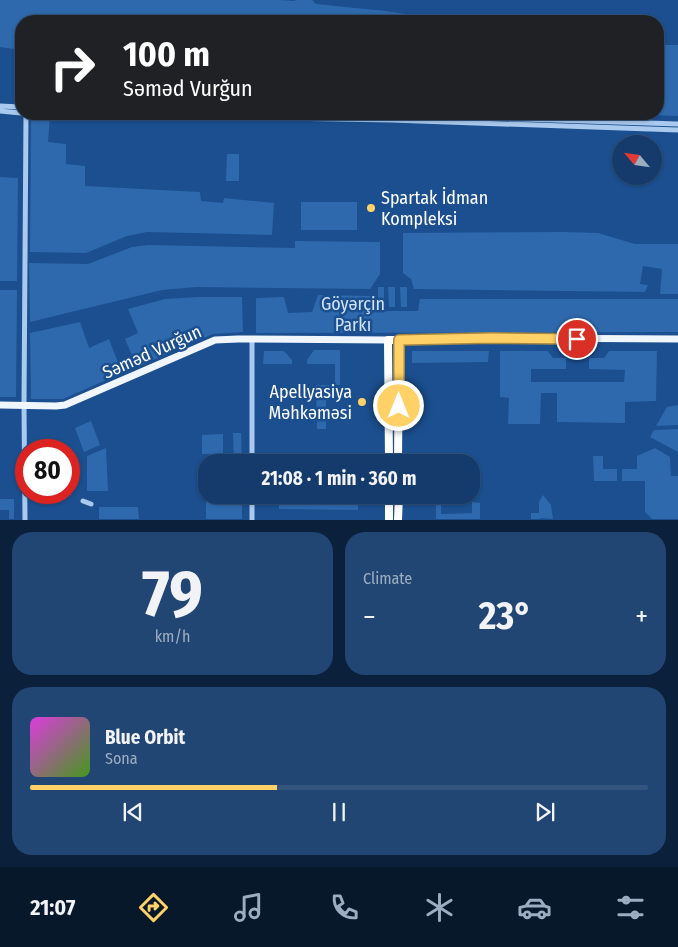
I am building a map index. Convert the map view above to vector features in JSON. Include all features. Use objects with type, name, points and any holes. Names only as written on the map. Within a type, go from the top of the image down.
[{"type":"highway","name":"Səməd Vurğun","points":[[388,340],[399,340]]},
{"type":"highway","points":[[388,340],[389,454]]},
{"type":"highway","points":[[398,454],[399,340]]},
{"type":"highway","points":[[389,504],[389,520]]},
{"type":"highway","points":[[398,520],[399,504]]},
{"type":"main road","name":"Səməd Vurğun","points":[[399,340],[491,338],[678,339]]},
{"type":"main road","name":"Səməd Vurğun","points":[[0,405],[65,405],[208,343],[222,340],[388,340]]},
{"type":"street","points":[[0,106],[15,107]]},
{"type":"street","points":[[0,112],[15,113]]},
{"type":"street","points":[[25,520],[26,120]]},
{"type":"street","points":[[392,120],[616,125],[678,124]]},
{"type":"street","points":[[504,120],[678,130]]},
{"type":"street","points":[[252,339],[252,454]]},
{"type":"street","points":[[83,501],[91,504]]},
{"type":"street","points":[[252,504],[252,520]]},
{"type":"green space","points":[[0,0],[312,0],[316,4],[413,15],[15,15],[15,49],[0,47]]},
{"type":"green space","points":[[664,45],[678,45],[678,116],[664,115]]},
{"type":"green space","points":[[31,120],[50,120],[48,142],[66,144],[66,164],[85,166],[85,186],[200,192],[201,201],[223,203],[224,198],[274,203],[272,235],[147,232],[127,236],[86,253],[30,252]]},
{"type":"green space","points":[[227,154],[239,154],[239,181],[226,181]]},
{"type":"green space","points":[[0,177],[18,178],[17,281],[0,281]]},
{"type":"green space","points":[[301,202],[357,202],[357,230],[301,230]]},
{"type":"green space","points":[[403,233],[598,233],[635,244],[678,244],[678,294],[660,294],[662,269],[643,266],[640,284],[648,285],[645,292],[414,289],[411,279],[403,273]]},
{"type":"green space","points":[[295,241],[380,242],[380,274],[370,289],[196,287],[162,290],[30,322],[29,263],[88,264],[132,247],[148,245],[295,248]]},
{"type":"green space","points":[[378,287],[384,287],[384,307],[378,307]]},
{"type":"green space","points":[[388,287],[395,287],[395,307],[389,307]]},
{"type":"green space","points":[[400,287],[407,287],[407,307],[401,307]]},
{"type":"green space","points":[[0,290],[17,290],[16,397],[0,397]]},
{"type":"green space","name":"Göyərçin Parkı","points":[[318,295],[371,296],[372,311],[418,311],[420,299],[678,299],[678,332],[256,333],[256,298],[284,297],[288,313],[312,312]]},
{"type":"green space","points":[[242,297],[243,332],[213,334],[137,367],[125,339],[138,333],[128,309],[165,299]]},
{"type":"green space","points":[[80,322],[89,348],[109,339],[122,373],[63,399],[31,399],[30,333]]},
{"type":"green space","points":[[314,350],[340,350],[340,385],[335,385],[335,364],[307,364],[307,360]]},
{"type":"green space","points":[[264,351],[284,351],[292,360],[292,364],[263,364]]},
{"type":"green space","points":[[412,351],[489,351],[488,362],[412,363]]},
{"type":"green space","points":[[500,351],[548,351],[553,358],[566,358],[566,369],[531,369],[531,382],[624,382],[625,370],[589,369],[589,358],[604,358],[609,351],[657,351],[656,401],[625,402],[625,423],[557,422],[557,393],[541,393],[540,424],[508,424],[509,398],[500,397]]},
{"type":"green space","points":[[316,385],[335,385],[336,398],[326,398],[326,429],[317,429]]},
{"type":"green space","points":[[678,405],[678,425],[656,426],[667,407]]},
{"type":"green space","points":[[91,421],[100,445],[84,452],[75,428]]},
{"type":"green space","points":[[678,429],[678,452],[650,437],[654,430]]},
{"type":"green space","points":[[233,433],[241,433],[242,454],[234,454]]},
{"type":"green space","points":[[223,434],[223,454],[202,454],[202,435]]},
{"type":"green space","points":[[106,448],[108,491],[87,491],[87,456]]},
{"type":"green space","points":[[655,448],[670,457],[671,476],[678,476],[678,519],[652,519],[645,512],[645,481],[622,481],[622,469],[637,469],[637,456]]},
{"type":"green space","points":[[593,456],[603,456],[603,469],[617,469],[617,481],[594,481]]},
{"type":"green space","points":[[543,495],[551,505],[553,519],[531,519],[531,513],[539,513],[539,502]]},
{"type":"green space","points":[[0,499],[14,499],[14,519],[9,519],[9,510],[0,510]]},
{"type":"green space","points":[[206,504],[242,504],[242,519],[206,519]]},
{"type":"green space","points":[[279,504],[358,504],[358,510],[279,509]]},
{"type":"green space","points":[[436,504],[441,504],[441,514],[472,513],[472,504],[480,504],[480,519],[436,519]]},
{"type":"green space","points":[[99,507],[138,507],[139,519],[99,519]]},
{"type":"place","name":"Spartak İdman Kompleksi","points":[[371,208]]},
{"type":"place","name":"Apellyasiya Məhkəməsi","points":[[362,402]]},
{"type":"route","points":[[399,406],[399,340],[577,339]]}]
